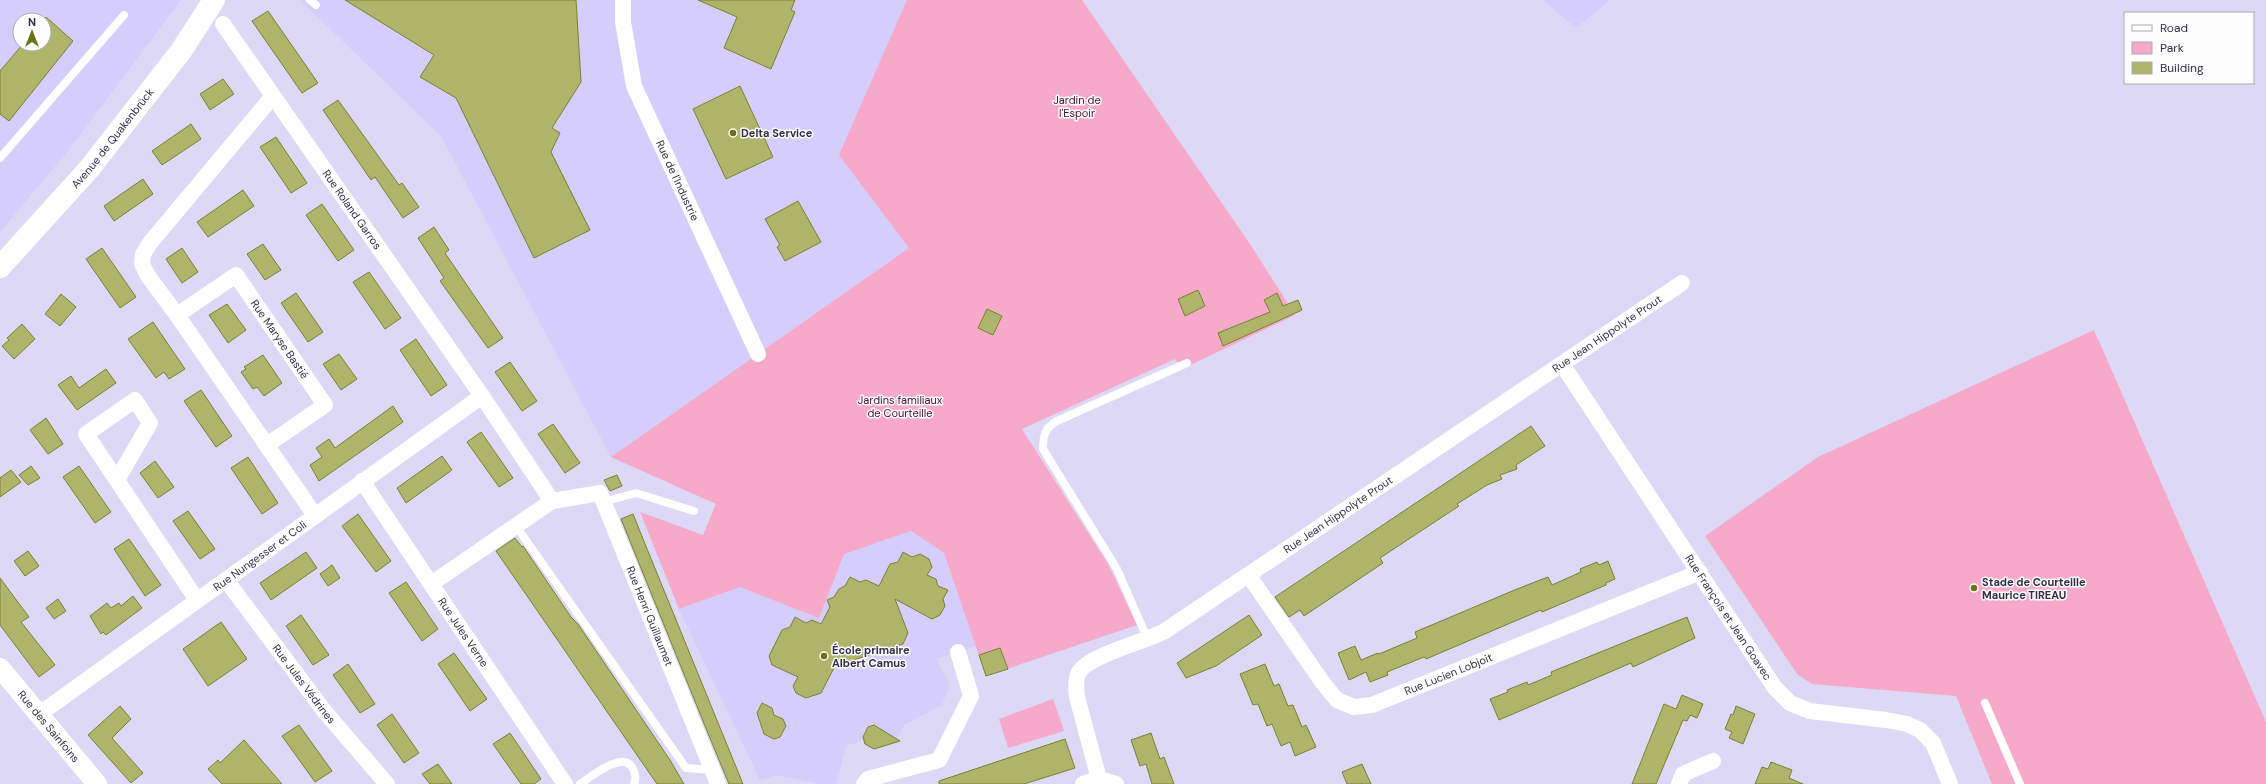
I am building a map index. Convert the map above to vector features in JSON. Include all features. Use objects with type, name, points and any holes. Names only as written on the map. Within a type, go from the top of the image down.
[{"type":"main road","name":"Avenue de Quakenbrück","points":[[0,267],[89,169],[181,51],[214,0]]},
{"type":"street","name":"Rue de l'Industrie","points":[[623,0],[623,22],[634,86],[758,354]]},
{"type":"street","name":"Rue Roland Garros","points":[[223,24],[482,396]]},
{"type":"street","points":[[273,96],[143,254],[142,264],[148,276],[177,315],[314,514]]},
{"type":"street","name":"Rue Maryse Bastié","points":[[177,315],[236,275],[324,405],[267,445]]},
{"type":"street","name":"Rue Jean Hippolyte Prout","points":[[1099,779],[1077,697],[1076,684],[1078,673],[1090,662],[1148,640],[1165,631],[1249,576],[1682,283]]},
{"type":"street","name":"Rue François et Jean Goavec","points":[[1562,364],[1775,688],[1790,704],[1810,711],[1886,720],[1907,724],[1920,730],[1933,743],[1950,784]]},
{"type":"street","points":[[482,396],[552,501]]},
{"type":"street","name":"Rue Nungesser et Coli","points":[[38,715],[226,580],[314,514],[482,396]]},
{"type":"street","points":[[116,480],[150,423],[136,400],[86,434],[116,480],[197,600]]},
{"type":"street","name":"Rue Jules Verne","points":[[362,481],[565,784]]},
{"type":"street","points":[[431,584],[552,501],[600,493],[603,502]]},
{"type":"street","name":"Rue Henri Guillaumet","points":[[603,502],[715,777]]},
{"type":"street","name":"Rue Lucien Lobjoit","points":[[1249,576],[1323,683],[1337,700],[1354,707],[1372,705],[1700,572]]},
{"type":"street","name":"Rue Jules Védrines","points":[[226,580],[324,712],[387,784]]},
{"type":"street","points":[[864,784],[868,779],[939,760],[971,696],[958,652]]},
{"type":"street","name":"Rue des Sainfoins","points":[[0,668],[97,784]]},
{"type":"street","points":[[1679,784],[1683,774],[1713,761]]},
{"type":"street","points":[[1083,784],[1099,779],[1115,783]]},
{"type":"lane","points":[[0,158],[124,15]]},
{"type":"lane","points":[[1148,640],[1117,569],[1043,449],[1043,437],[1048,426],[1057,421],[1187,363]]},
{"type":"lane","points":[[603,502],[636,493],[694,511]]},
{"type":"lane","points":[[516,526],[686,768],[715,777]]},
{"type":"lane","points":[[1985,703],[2020,784]]},
{"type":"lane","points":[[580,784],[615,762],[624,761],[632,766],[636,776],[634,784]]},
{"type":"shaded area","points":[[0,0],[181,0],[72,146],[0,232]]},
{"type":"shaded area","points":[[300,0],[907,0],[840,155],[909,248],[611,457],[441,136]]},
{"type":"shaded area","points":[[1543,0],[1610,0],[1576,28]]},
{"type":"shaded area","name":"École primaire Albert Camus","points":[[911,531],[944,553],[976,646],[936,659],[950,684],[942,705],[904,725],[895,743],[874,749],[865,744],[863,740],[846,746],[836,784],[819,784],[777,775],[760,780],[679,609],[740,587],[819,618],[844,554]]},
{"type":"green space","name":"Jardins familiaux de Courteille","points":[[907,0],[1082,0],[1252,247],[1295,315],[1182,369],[1175,359],[1022,429],[1108,564],[1137,625],[986,676],[944,553],[911,531],[844,554],[819,618],[740,587],[679,609],[640,512],[703,535],[716,504],[611,457],[909,248],[839,155]]},
{"type":"green space","name":"Stade de Courteille Maurice TIREAU","points":[[2094,330],[2266,722],[2266,784],[1992,784],[1956,696],[1812,684],[1797,674],[1705,536],[1818,457]]},
{"type":"green space","points":[[1053,699],[1064,731],[1008,748],[999,719]]},
{"type":"building","points":[[345,0],[576,0],[581,82],[552,128],[560,133],[551,152],[590,230],[534,258],[456,98],[420,77],[434,55]]},
{"type":"building","points":[[698,0],[795,0],[791,10],[795,12],[771,69],[724,48],[737,17]]},
{"type":"building","points":[[268,11],[318,83],[302,93],[252,21]]},
{"type":"building","points":[[52,22],[73,41],[9,121],[0,114],[0,71],[16,52],[52,52]]},
{"type":"building","points":[[223,79],[234,94],[210,110],[200,94]]},
{"type":"building","name":"Delta Service","points":[[740,86],[773,157],[726,179],[693,109]]},
{"type":"building","points":[[338,100],[399,185],[402,183],[419,207],[403,218],[375,177],[371,180],[323,110]]},
{"type":"building","points":[[191,124],[201,139],[162,165],[152,151]]},
{"type":"building","points":[[276,137],[307,183],[291,193],[260,147]]},
{"type":"building","points":[[143,179],[153,194],[114,221],[104,206]]},
{"type":"building","points":[[243,190],[254,206],[208,237],[197,222]]},
{"type":"building","points":[[798,201],[821,242],[785,261],[777,247],[780,245],[765,219]]},
{"type":"building","points":[[322,204],[354,250],[338,261],[306,215]]},
{"type":"building","points":[[434,227],[449,250],[445,253],[503,338],[488,348],[440,281],[444,278],[418,238]]},
{"type":"building","points":[[263,244],[281,270],[265,280],[247,254]]},
{"type":"building","points":[[102,248],[136,297],[120,308],[86,259]]},
{"type":"building","points":[[182,248],[198,272],[182,283],[166,259]]},
{"type":"building","points":[[369,272],[401,318],[385,329],[353,282]]},
{"type":"building","points":[[1198,290],[1205,306],[1185,316],[1178,299]]},
{"type":"building","points":[[296,293],[323,332],[308,342],[281,303]]},
{"type":"building","points":[[1277,293],[1283,306],[1298,300],[1302,310],[1223,346],[1218,333],[1270,312],[1264,300]]},
{"type":"building","points":[[61,294],[76,307],[60,326],[45,314]]},
{"type":"building","points":[[227,304],[246,330],[228,343],[209,315]]},
{"type":"building","points":[[987,309],[1002,316],[993,335],[978,328]]},
{"type":"building","points":[[153,322],[185,369],[169,379],[164,372],[156,378],[128,339]]},
{"type":"building","points":[[22,324],[35,339],[14,359],[2,346],[9,340],[7,338]]},
{"type":"building","points":[[416,339],[447,385],[431,396],[400,350]]},
{"type":"building","points":[[339,354],[357,379],[341,390],[323,364]]},
{"type":"building","points":[[263,355],[282,383],[264,396],[257,387],[253,389],[241,372],[246,369],[244,367]]},
{"type":"building","points":[[510,362],[537,401],[522,411],[495,372]]},
{"type":"building","points":[[106,369],[116,383],[77,410],[58,385],[71,376],[79,388]]},
{"type":"building","points":[[201,390],[232,436],[216,447],[184,401]]},
{"type":"building","points":[[393,406],[403,422],[319,481],[310,465],[322,457],[316,448],[329,439],[335,448]]},
{"type":"building","points":[[46,418],[63,444],[48,454],[30,430]]},
{"type":"building","points":[[553,424],[580,463],[565,473],[538,434]]},
{"type":"building","points":[[1531,426],[1545,446],[1516,465],[1517,469],[1500,475],[1502,479],[1487,485],[1457,504],[1459,506],[1380,558],[1383,563],[1304,616],[1300,610],[1289,617],[1275,597]]},
{"type":"building","points":[[481,432],[513,478],[499,487],[467,442]]},
{"type":"building","points":[[442,456],[452,470],[406,503],[397,488]]},
{"type":"building","points":[[248,457],[278,503],[262,514],[231,468]]},
{"type":"building","points":[[155,461],[174,487],[158,498],[140,473]]},
{"type":"building","points":[[31,466],[40,478],[28,485],[19,475]]},
{"type":"building","points":[[79,466],[111,512],[95,523],[63,477]]},
{"type":"building","points":[[11,470],[21,482],[0,497],[0,478]]},
{"type":"building","points":[[617,475],[622,486],[610,491],[604,480]]},
{"type":"building","points":[[188,511],[215,549],[200,559],[173,521]]},
{"type":"building","points":[[358,514],[391,561],[376,572],[342,526]]},
{"type":"building","points":[[633,514],[743,784],[729,784],[705,726],[621,519]]},
{"type":"building","points":[[515,538],[522,547],[523,546],[571,617],[578,624],[670,760],[684,784],[657,784],[496,551]]},
{"type":"building","points":[[129,539],[161,585],[145,596],[114,549]]},
{"type":"building","points":[[28,551],[39,566],[25,576],[14,561]]},
{"type":"building","points":[[306,552],[317,568],[271,600],[260,583]]},
{"type":"building","points":[[903,552],[912,557],[920,554],[929,559],[932,567],[927,575],[936,579],[938,586],[948,590],[943,599],[945,606],[940,615],[932,619],[895,599],[908,633],[903,644],[835,666],[821,693],[806,698],[796,693],[793,686],[798,677],[772,665],[769,656],[782,630],[790,627],[795,617],[806,623],[812,620],[821,624],[830,607],[827,600],[834,597],[839,589],[845,586],[850,577],[860,582],[866,580],[879,586],[890,564],[898,562]]},
{"type":"building","points":[[1608,561],[1615,579],[1606,583],[1606,585],[1542,612],[1541,610],[1426,659],[1424,657],[1387,672],[1388,675],[1370,682],[1366,672],[1349,680],[1338,653],[1355,646],[1361,660],[1378,653],[1379,654],[1417,638],[1415,632],[1517,589],[1548,577],[1552,585],[1581,572],[1580,569],[1597,562],[1599,565]]},
{"type":"building","points":[[332,565],[340,578],[328,586],[320,574]]},
{"type":"building","points":[[0,578],[29,617],[21,622],[55,665],[39,677],[0,625]]},
{"type":"building","points":[[406,582],[438,629],[422,641],[389,593]]},
{"type":"building","points":[[133,596],[142,608],[106,635],[103,632],[101,634],[90,616],[107,603],[111,608],[119,603],[121,606]]},
{"type":"building","points":[[58,599],[66,611],[54,619],[46,608]]},
{"type":"building","points":[[301,615],[329,655],[313,665],[286,626]]},
{"type":"building","points":[[1249,615],[1262,635],[1216,666],[1186,678],[1177,663]]},
{"type":"building","points":[[1687,617],[1695,638],[1633,667],[1631,663],[1499,720],[1490,699],[1508,692],[1507,690],[1527,682],[1528,685],[1552,675],[1551,672]]},
{"type":"building","points":[[221,622],[247,659],[208,686],[183,649]]},
{"type":"building","points":[[1000,648],[1008,669],[986,676],[979,655]]},
{"type":"building","points":[[454,653],[487,699],[470,711],[438,664]]},
{"type":"building","points":[[348,664],[375,704],[360,713],[333,675]]},
{"type":"building","points":[[1265,664],[1274,686],[1279,684],[1288,706],[1293,705],[1302,727],[1306,725],[1316,747],[1295,756],[1290,742],[1281,746],[1272,724],[1267,726],[1258,704],[1253,705],[1240,674]]},
{"type":"building","points":[[1682,695],[1703,704],[1697,718],[1690,715],[1687,721],[1683,720],[1656,784],[1632,784],[1664,704],[1676,709]]},
{"type":"building","points":[[762,703],[772,708],[774,715],[783,719],[786,726],[780,737],[774,739],[764,734],[757,713]]},
{"type":"building","points":[[120,706],[131,719],[112,738],[143,773],[131,783],[88,735]]},
{"type":"building","points":[[1736,706],[1755,714],[1743,744],[1729,738],[1732,732],[1725,729]]},
{"type":"building","points":[[392,714],[419,753],[404,763],[377,725]]},
{"type":"building","points":[[299,725],[332,771],[315,782],[282,736]]},
{"type":"building","points":[[874,725],[900,741],[874,749],[865,744],[863,737],[868,727]]},
{"type":"building","points":[[510,733],[541,779],[534,784],[521,784],[493,744]]},
{"type":"building","points":[[1151,733],[1160,759],[1164,757],[1174,784],[1152,784],[1146,764],[1140,766],[1131,740]]},
{"type":"building","points":[[1065,739],[1075,768],[1024,784],[939,784],[939,781]]},
{"type":"building","points":[[244,740],[282,784],[222,784],[208,769],[218,760],[220,763]]},
{"type":"building","points":[[1771,762],[1792,770],[1789,778],[1803,784],[1755,784],[1762,767],[1768,769]]},
{"type":"building","points":[[438,764],[452,784],[430,784],[422,774]]},
{"type":"building","points":[[1362,764],[1371,784],[1347,784],[1342,772]]},
{"type":"place","name":"Delta Service","points":[[733,133]]},
{"type":"place","name":"Stade de Courteille Maurice TIREAU","points":[[1974,588]]},
{"type":"place","name":"École primaire Albert Camus","points":[[824,656]]},
{"type":"park label","name":"Jardin de l'Espoir","points":[[1077,106]]}]
